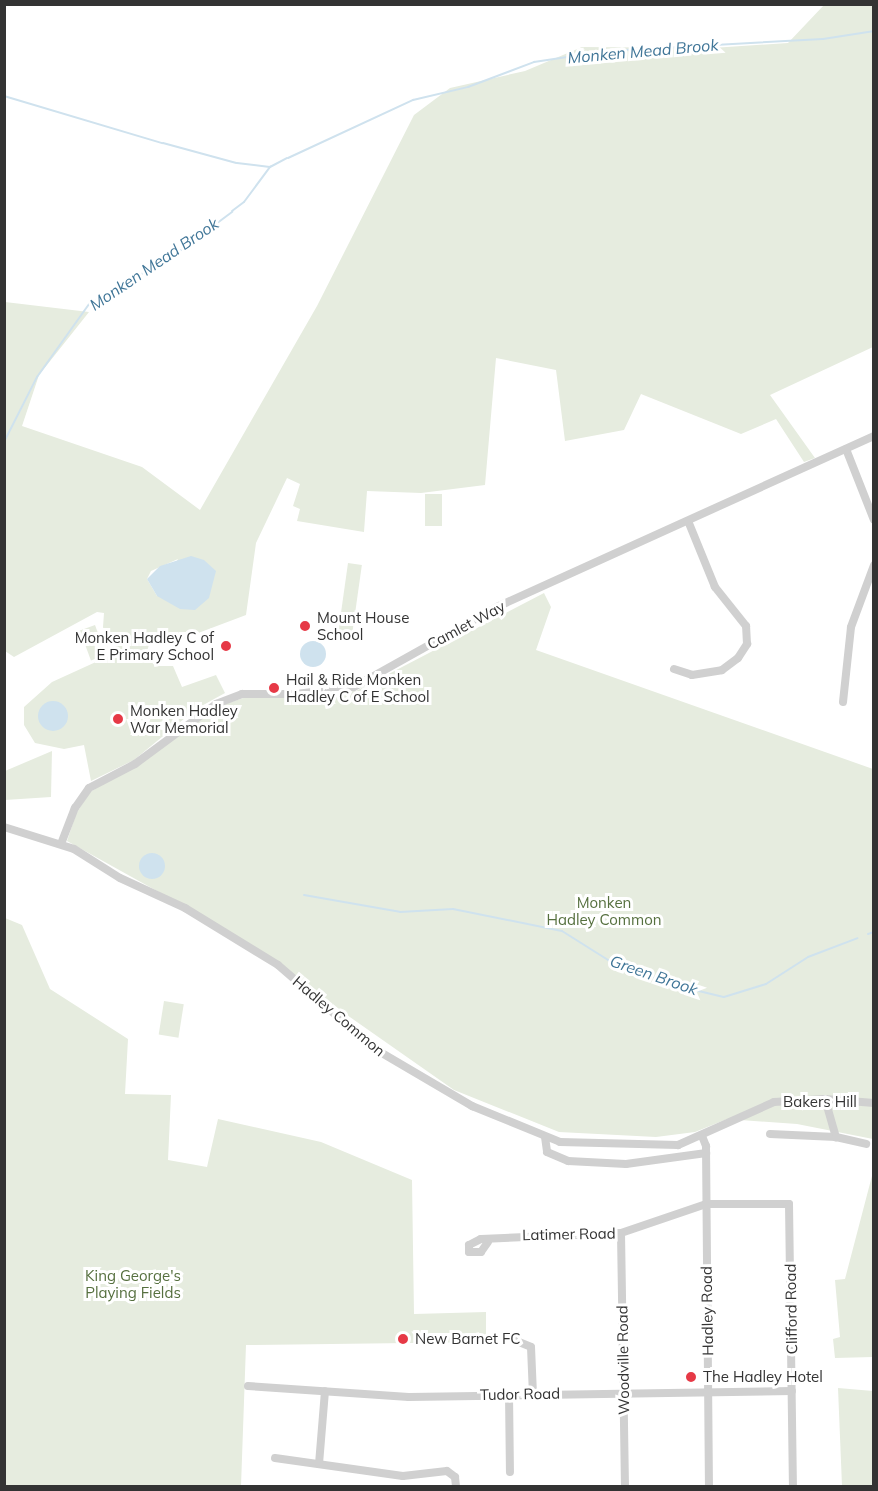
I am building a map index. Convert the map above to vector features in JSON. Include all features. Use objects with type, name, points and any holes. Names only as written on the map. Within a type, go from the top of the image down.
[{"type":"street","name":"Camlet Way","points":[[61,844],[75,808],[89,788],[135,764],[216,704],[242,694],[296,694],[354,687],[489,611],[873,436]]},
{"type":"street","points":[[846,449],[873,520]]},
{"type":"street","points":[[674,669],[692,675],[722,670],[738,658],[747,644],[746,626],[715,586],[688,520]]},
{"type":"street","points":[[843,702],[851,627],[873,565]]},
{"type":"street","name":"Hadley Common","points":[[4,827],[61,844],[138,887],[185,908],[268,958],[375,1049],[472,1106],[545,1137],[574,1145],[678,1145],[702,1136]]},
{"type":"street","points":[[825,1099],[837,1137]]},
{"type":"street","name":"Bakers Hill","points":[[702,1136],[774,1102],[825,1099],[873,1103]]},
{"type":"street","points":[[770,1134],[837,1137],[866,1144]]},
{"type":"street","name":"Hadley Road","points":[[702,1136],[705,1153],[709,1486]]},
{"type":"street","points":[[545,1137],[547,1152],[568,1161],[626,1164],[705,1153]]},
{"type":"street","name":"Latimer Road","points":[[488,1242],[512,1236],[621,1233],[705,1204],[789,1204]]},
{"type":"street","name":"Clifford Road","points":[[789,1204],[793,1486]]},
{"type":"street","name":"Woodville Road","points":[[621,1233],[625,1486]]},
{"type":"street","points":[[514,1340],[534,1345],[533,1394]]},
{"type":"street","name":"Tudor Road","points":[[248,1386],[409,1397],[792,1391]]},
{"type":"street","points":[[319,1464],[325,1391]]},
{"type":"street","points":[[509,1394],[510,1472]]},
{"type":"street","points":[[275,1458],[403,1476],[447,1471],[455,1477],[456,1486]]},
{"type":"street","points":[[500,1462],[509,1462]]},
{"type":"green space","points":[[824,5],[873,5],[873,347],[770,395],[815,458],[804,462],[776,419],[741,434],[641,394],[624,430],[565,441],[556,370],[496,358],[485,485],[421,493],[367,491],[364,532],[297,521],[300,509],[293,506],[300,484],[287,478],[256,543],[246,615],[177,641],[151,639],[145,657],[156,666],[173,666],[182,687],[216,675],[225,693],[196,709],[134,760],[91,781],[84,745],[64,749],[35,743],[24,725],[24,707],[52,682],[109,656],[103,627],[104,613],[97,612],[14,657],[5,651],[5,302],[89,312],[39,375],[22,426],[142,467],[200,510],[317,306],[414,115],[450,88],[525,71],[582,47],[712,48],[788,43]],"holes":[[[178,559],[157,596],[147,579],[151,571]]]},
{"type":"green space","points":[[425,494],[442,494],[442,526],[425,526]]},
{"type":"green space","points":[[348,563],[362,565],[352,634],[338,632]]},
{"type":"green space","name":"Monken Hadley Common","points":[[544,593],[551,607],[536,650],[873,769],[873,1139],[797,1124],[727,1119],[695,1132],[656,1137],[559,1132],[454,1090],[220,926],[67,841],[76,814],[89,793],[217,707],[246,697],[356,691]]},
{"type":"green space","points":[[95,625],[106,655],[91,661],[80,630]]},
{"type":"green space","points":[[52,751],[51,797],[5,800],[5,771]]},
{"type":"green space","name":"King George's Playing Fields","points":[[5,918],[22,925],[50,989],[128,1039],[125,1094],[171,1095],[168,1160],[207,1167],[218,1119],[321,1142],[412,1180],[414,1314],[486,1312],[486,1342],[246,1345],[241,1486],[5,1486]]},
{"type":"green space","points":[[164,1001],[184,1004],[178,1038],[159,1035]]},
{"type":"green space","points":[[873,1172],[873,1357],[835,1358],[833,1339],[840,1337],[835,1280],[845,1279]]},
{"type":"green space","points":[[838,1388],[873,1391],[873,1486],[842,1486]]},
{"type":"water","points":[[191,556],[204,560],[216,571],[209,598],[195,610],[180,609],[157,596],[147,579],[160,566]]},
{"type":"water","points":[[313,641],[322,645],[326,654],[322,663],[313,667],[304,663],[300,654],[304,645]]},
{"type":"water","points":[[53,701],[59,702],[67,710],[67,722],[59,730],[53,731],[47,730],[39,722],[38,716],[39,710],[47,702]]},
{"type":"water","points":[[152,853],[161,857],[165,866],[161,875],[152,879],[143,875],[139,866],[143,857]]},
{"type":"waterway","name":"Monken Mead Brook","points":[[288,158],[413,100],[468,87],[534,62],[607,51],[823,39],[874,31]]},
{"type":"waterway","name":"Monken Mead Brook","points":[[4,96],[162,143]]},
{"type":"waterway","name":"Monken Mead Brook","points":[[163,143],[236,163]]},
{"type":"waterway","name":"Monken Mead Brook","points":[[232,211],[244,202],[270,167],[287,158]]},
{"type":"waterway","name":"Monken Mead Brook","points":[[237,163],[270,167]]},
{"type":"waterway","name":"Monken Mead Brook","points":[[4,442],[37,377],[89,304],[173,256],[232,212]]},
{"type":"waterway","name":"Green Brook","points":[[304,895],[400,912],[453,909],[562,931],[608,960],[674,985],[724,997],[766,984],[808,957],[858,938]]},
{"type":"waterway","name":"Green Brook","points":[[868,934],[874,932]]},
{"type":"place","name":"Mount House School","points":[[305,626]]},
{"type":"place","name":"Monken Hadley C of E Primary School","points":[[226,646]]},
{"type":"place","name":"Hail & Ride Monken Hadley C of E School","points":[[274,688]]},
{"type":"place","name":"Monken Hadley War Memorial","points":[[118,719]]},
{"type":"place","name":"New Barnet FC","points":[[403,1339]]},
{"type":"place","name":"The Hadley Hotel","points":[[691,1377]]}]
